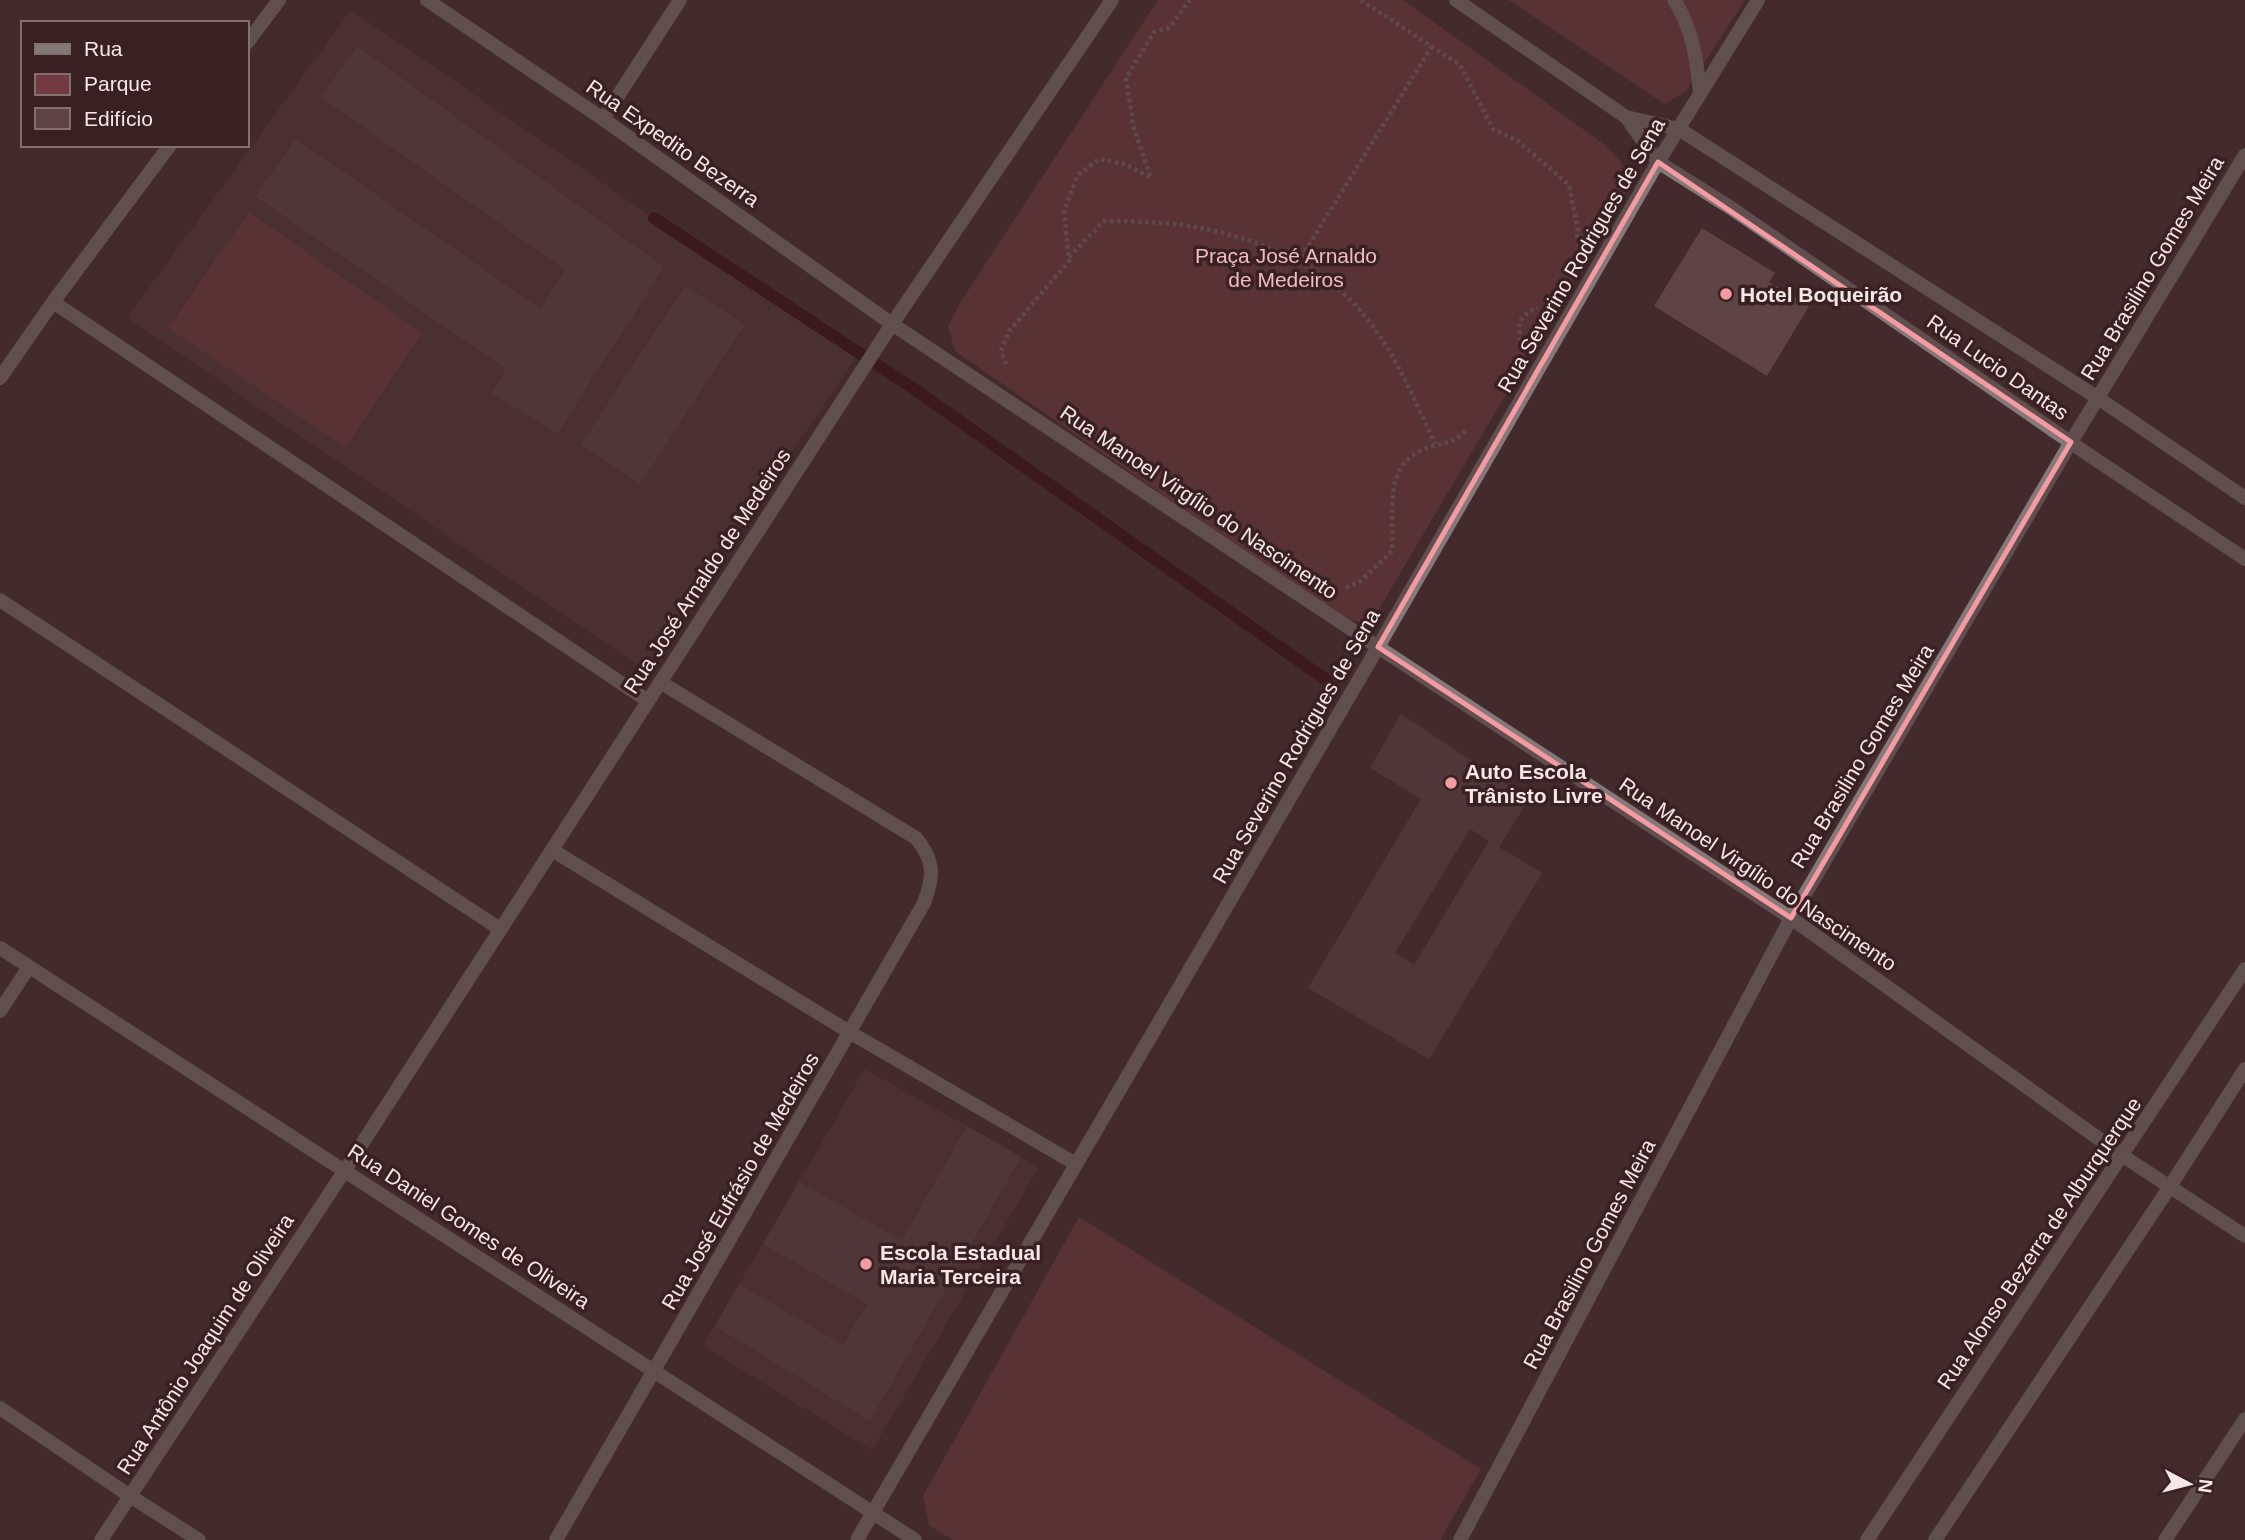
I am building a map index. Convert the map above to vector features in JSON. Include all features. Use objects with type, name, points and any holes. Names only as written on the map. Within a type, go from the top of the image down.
[{"type":"street","points":[[248,42],[279,0]]},
{"type":"street","name":"Rua Expedito Bezerra","points":[[426,0],[603,119],[892,324]]},
{"type":"street","points":[[603,119],[680,0]]},
{"type":"street","name":"Rua José Arnaldo de Medeiros","points":[[345,1170],[892,324],[1112,0]]},
{"type":"street","points":[[1456,0],[1626,117],[1658,162]]},
{"type":"street","points":[[1674,0],[1689,30],[1697,59],[1700,94]]},
{"type":"street","name":"Rua Severino Rodrigues de Sena","points":[[857,1540],[1658,162],[1758,0]]},
{"type":"street","name":"Rua Lucio Dantas","points":[[1626,117],[1679,129],[2098,398],[2245,498]]},
{"type":"street","points":[[0,378],[169,147]]},
{"type":"street","name":"Rua Brasilino Gomes Meira","points":[[1460,1540],[1791,918],[2071,442],[2245,155]]},
{"type":"street","name":"Rua Lucio Dantas","points":[[1658,162],[1731,208],[2245,559]]},
{"type":"street","points":[[53,302],[648,701]]},
{"type":"street","name":"Rua Manoel Virgílio do Nascimento","points":[[892,324],[1791,918],[2123,1156],[2245,1236]]},
{"type":"street","points":[[0,600],[500,929]]},
{"type":"street","name":"Rua José Eufrásio de Medeiros","points":[[556,1540],[851,1033],[924,903],[931,884],[932,866],[926,851],[916,838],[660,682]]},
{"type":"street","points":[[552,850],[851,1033],[1076,1164]]},
{"type":"street","name":"Rua Daniel Gomes de Oliveira","points":[[0,948],[915,1540]]},
{"type":"street","points":[[0,1011],[29,967]]},
{"type":"street","name":"Rua Alonso Bezerra de Alburquerque","points":[[1867,1540],[2245,969]]},
{"type":"street","points":[[1935,1540],[2245,1069]]},
{"type":"street","name":"Rua Antônio Joaquim de Oliveira","points":[[101,1540],[345,1170]]},
{"type":"street","points":[[0,1408],[199,1540]]},
{"type":"street","points":[[2165,1540],[2245,1419]]},
{"type":"path","points":[[1007,369],[1001,351],[1009,331],[1069,261],[1064,210],[1078,175],[1099,159],[1125,164],[1151,177],[1134,129],[1126,78],[1154,32],[1169,28],[1190,0]]},
{"type":"path","points":[[1361,0],[1460,65],[1493,129],[1518,141],[1569,185],[1578,231],[1576,242]]},
{"type":"path","points":[[1299,261],[1432,46]]},
{"type":"path","points":[[1069,257],[1104,221],[1161,221],[1225,231],[1261,243],[1299,261],[1347,297],[1380,336],[1401,370],[1435,444]]},
{"type":"path","points":[[1521,351],[1518,322],[1528,312],[1548,304]]},
{"type":"path","points":[[1337,589],[1348,588],[1361,581],[1392,551],[1391,507],[1396,476],[1406,461],[1420,450],[1457,440],[1475,420]]},
{"type":"highlighted area","points":[[1658,162],[2071,442],[1791,918],[1378,647]]},
{"type":"shaded area","points":[[351,10],[856,357],[645,670],[127,318]]},
{"type":"shaded area","name":"Escola Estadual Maria Terceira","points":[[865,1069],[1039,1167],[872,1450],[703,1346]]},
{"type":"green space","name":"Praça José Arnaldo de Medeiros","points":[[1158,0],[1403,0],[1605,145],[1625,167],[1626,191],[1379,609],[1362,623],[1340,617],[955,351],[948,326],[960,303]]},
{"type":"green space","points":[[1509,0],[1745,0],[1686,91],[1665,104]]},
{"type":"green space","points":[[249,212],[422,333],[346,447],[168,328]]},
{"type":"green space","points":[[1079,1217],[1481,1469],[1440,1540],[953,1540],[929,1525],[923,1496]]},
{"type":"building","points":[[357,46],[664,267],[557,434],[492,393],[506,369],[255,196],[296,139],[541,309],[565,270],[321,97]]},
{"type":"building","name":"Hotel Boqueirão","points":[[1702,228],[1775,273],[1769,282],[1809,306],[1767,376],[1654,306]]},
{"type":"building","points":[[685,286],[745,325],[640,484],[581,445]]},
{"type":"building","points":[[1401,714],[1529,799],[1499,847],[1542,873],[1429,1059],[1308,988],[1421,799],[1370,768]],"holes":[[[1470,829],[1489,841],[1414,965],[1395,953]]]},
{"type":"building","points":[[967,1126],[1021,1157],[870,1421],[715,1326],[739,1284],[843,1345],[867,1304],[763,1244],[799,1182],[902,1240]]},
{"type":"waterway","points":[[654,218],[917,391],[1325,679]]},
{"type":"place","name":"Hotel Boqueirão","points":[[1726,294]]},
{"type":"place","name":"Auto Escola Trânisto Livre","points":[[1451,783]]},
{"type":"place","name":"Escola Estadual Maria Terceira","points":[[866,1264]]}]
